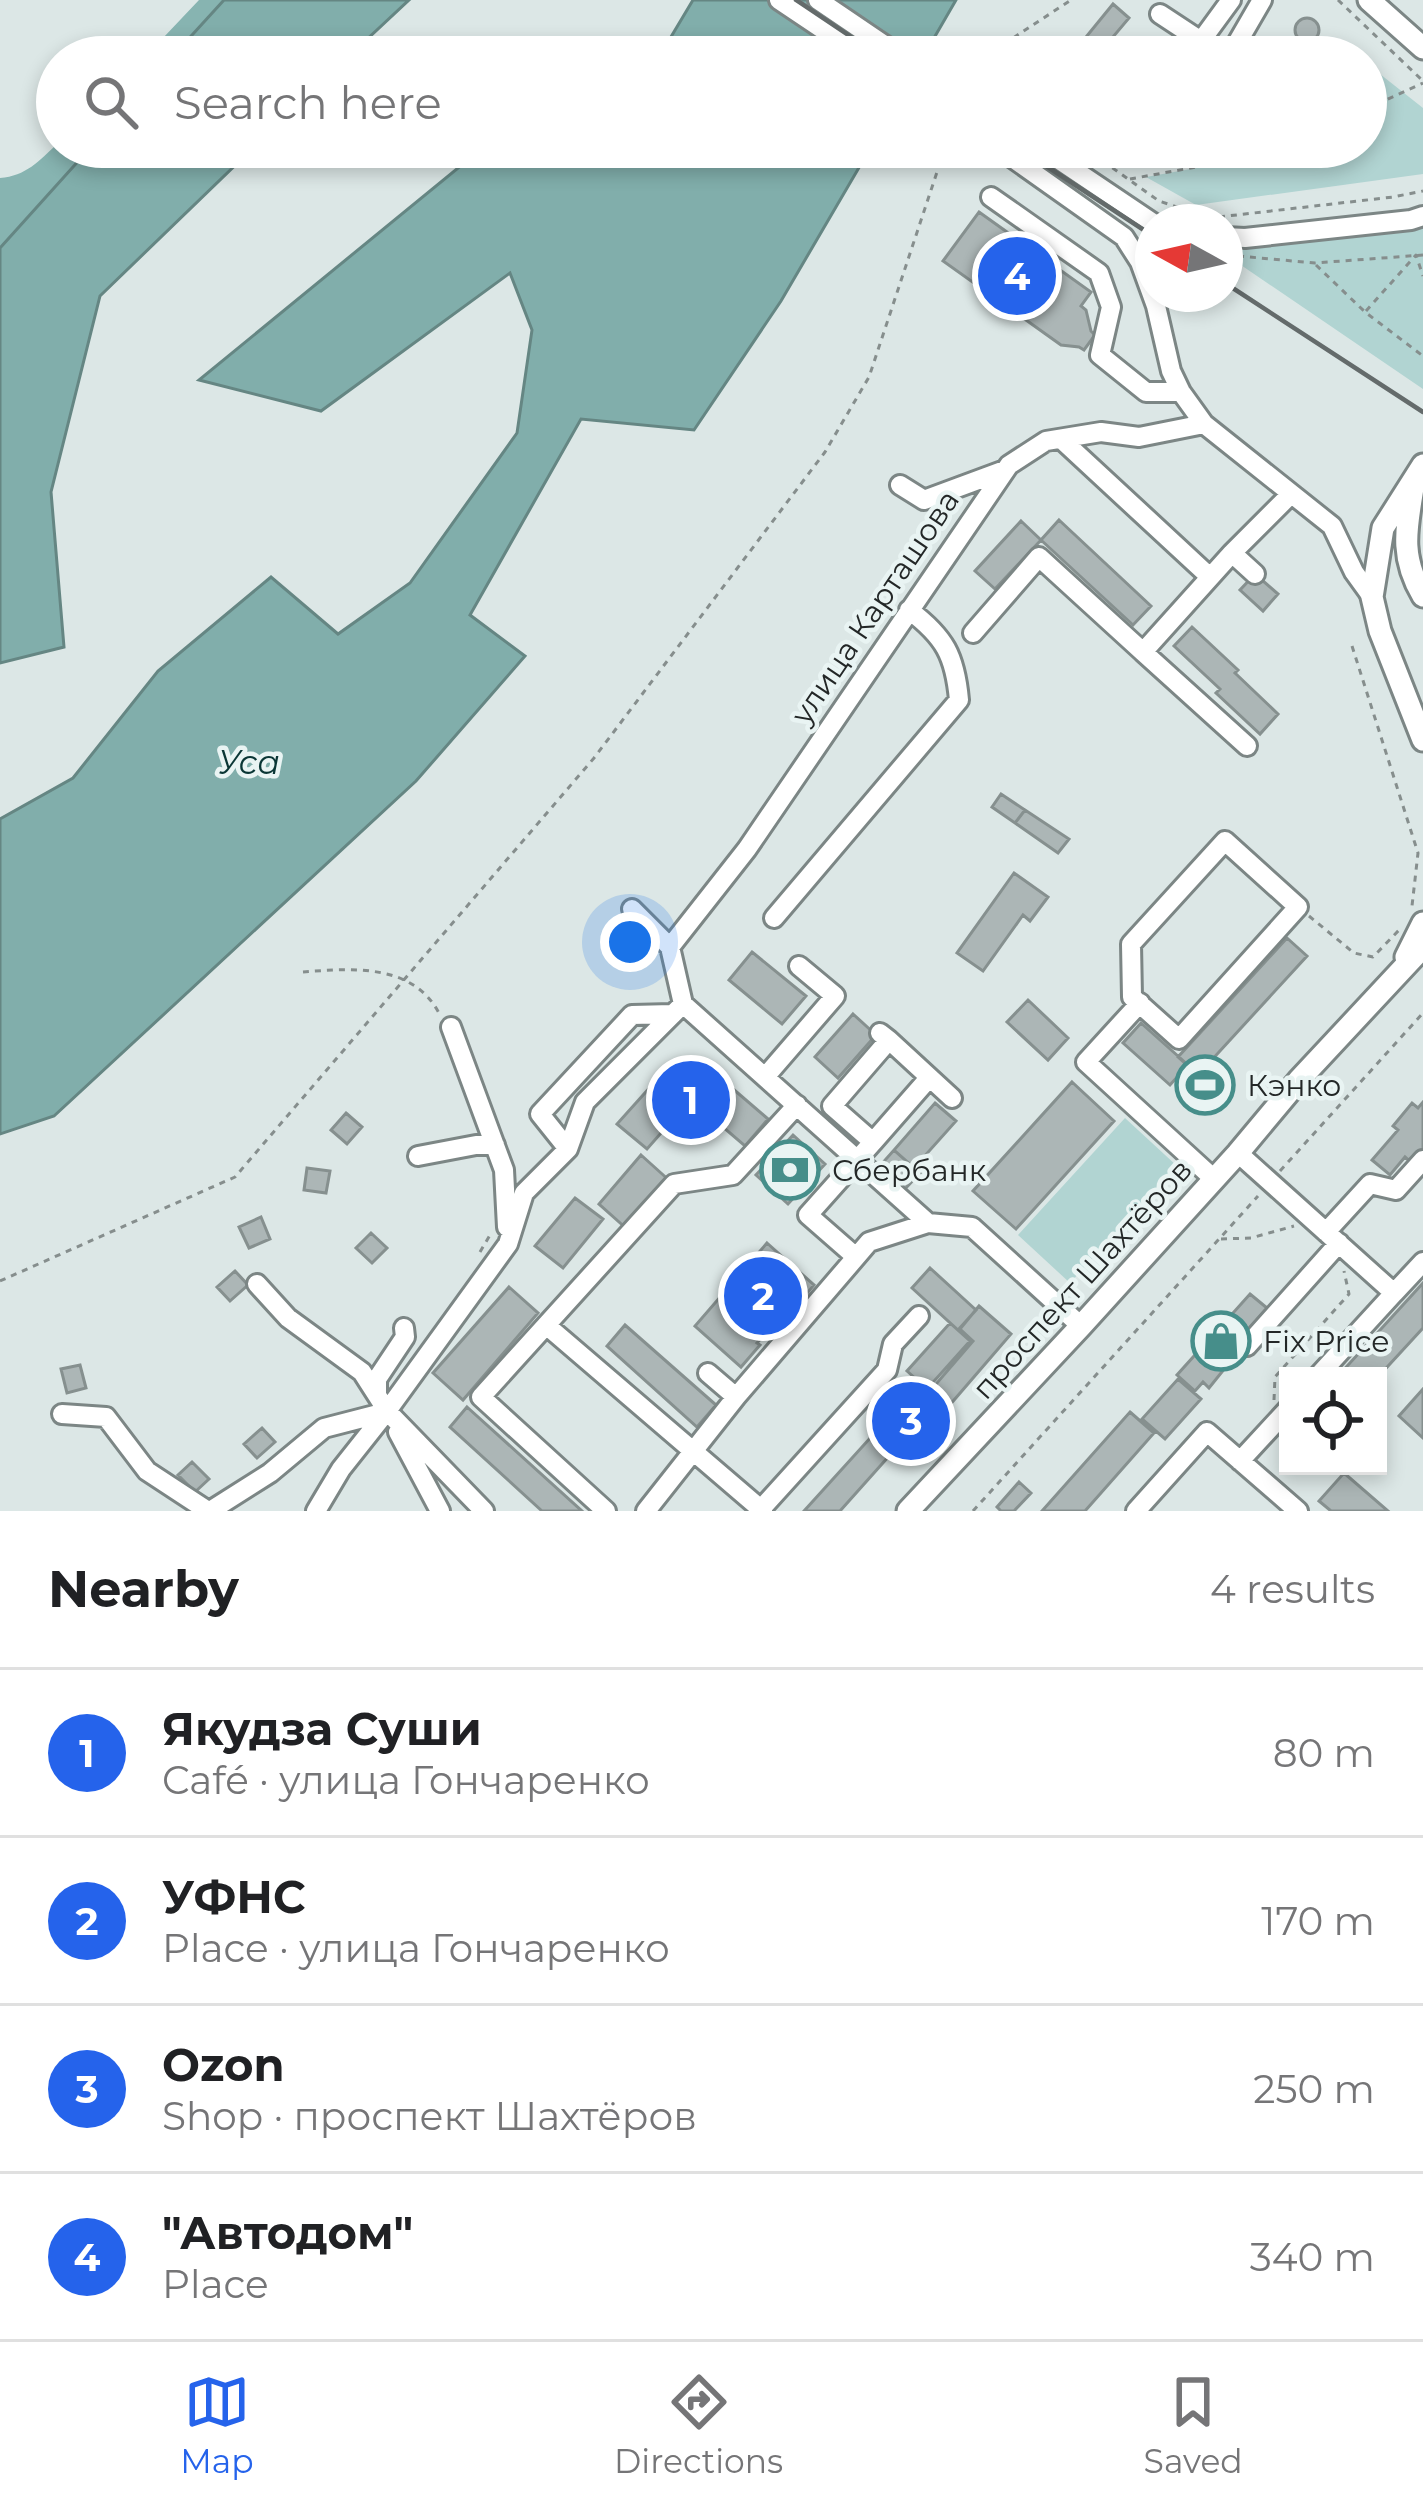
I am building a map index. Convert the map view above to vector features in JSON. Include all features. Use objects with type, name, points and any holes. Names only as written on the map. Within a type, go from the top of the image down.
[{"type":"main road","points":[[1369,0],[1423,48]]},
{"type":"main road","points":[[1419,471],[1404,543],[1423,596]]},
{"type":"main road","points":[[1419,471],[1383,528],[1372,597],[1380,632],[1423,740]]},
{"type":"main road","points":[[1395,980],[1423,923]]},
{"type":"main road","points":[[1395,980],[1423,947]]},
{"type":"main road","name":"проспект Шахтёров","points":[[908,1511],[1395,980]]},
{"type":"street","points":[[779,0],[833,36]]},
{"type":"street","points":[[818,0],[871,36]]},
{"type":"street","points":[[1205,36],[1231,0]]},
{"type":"street","points":[[1241,36],[1262,0]]},
{"type":"street","points":[[1160,14],[1193,36]]},
{"type":"street","points":[[1027,168],[1124,237],[1141,262],[1181,392],[1204,424],[1332,526],[1372,597]]},
{"type":"street","points":[[1071,168],[1135,211]]},
{"type":"street","points":[[991,197],[1099,273],[1111,307],[1100,355],[1146,392],[1181,392]]},
{"type":"street","points":[[1243,237],[1423,216]]},
{"type":"street","name":"улица Карташова","points":[[670,947],[747,849],[1009,465],[1046,441],[1101,432],[1139,437],[1204,424]]},
{"type":"street","points":[[1061,439],[1210,577]]},
{"type":"street","points":[[901,485],[924,500],[1005,470]]},
{"type":"street","points":[[1143,652],[1290,495]]},
{"type":"street","points":[[1232,553],[1256,574]]},
{"type":"street","points":[[973,633],[1039,557],[1247,746]]},
{"type":"street","points":[[774,918],[958,700],[956,665],[931,627],[908,610]]},
{"type":"street","points":[[1225,841],[1298,907],[1179,1039],[1132,997],[1131,944],[1225,841]]},
{"type":"street","points":[[632,910],[670,947],[677,1009]]},
{"type":"street","points":[[765,1077],[835,996],[799,966]]},
{"type":"street","points":[[1140,1003],[1086,1063],[1214,1179]]},
{"type":"street","points":[[316,1511],[382,1403],[508,1244],[524,1192],[568,1149],[585,1102],[677,1009]]},
{"type":"street","points":[[568,1149],[540,1114],[632,1015],[677,1009],[707,1026],[928,1223]]},
{"type":"street","points":[[451,1027],[504,1170],[508,1244]]},
{"type":"street","points":[[872,1142],[832,1106],[885,1036],[952,1098]]},
{"type":"street","points":[[856,1257],[808,1215],[929,1078]]},
{"type":"street","points":[[606,1511],[481,1397],[674,1184],[733,1174],[797,1105]]},
{"type":"street","points":[[418,1156],[495,1145]]},
{"type":"street","points":[[1238,1153],[1394,1293]]},
{"type":"street","points":[[1247,1346],[1370,1184],[1396,1190],[1423,1160]]},
{"type":"street","points":[[646,1511],[869,1242],[928,1223],[972,1227],[1081,1326]]},
{"type":"street","points":[[1326,1367],[1423,1262]]},
{"type":"street","points":[[257,1283],[288,1318],[362,1372],[440,1511]]},
{"type":"street","points":[[546,1325],[762,1510],[887,1370],[893,1344],[919,1316]]},
{"type":"street","points":[[404,1328],[405,1337],[377,1379],[382,1403],[484,1511]]},
{"type":"street","points":[[709,1373],[736,1397]]},
{"type":"street","points":[[62,1414],[106,1417],[147,1472],[209,1511],[270,1473],[324,1428],[382,1403]]},
{"type":"street","points":[[1240,1462],[1279,1419]]},
{"type":"street","points":[[1136,1511],[1208,1432],[1298,1511]]},
{"type":"path","points":[[1016,36],[1071,0]]},
{"type":"path","points":[[1338,0],[1375,36]]},
{"type":"path","points":[[1387,47],[1423,82],[1387,99]]},
{"type":"path","points":[[0,1281],[236,1177],[594,758],[825,452],[869,377],[939,168]]},
{"type":"path","points":[[1113,168],[1159,201],[1210,218],[1423,191]]},
{"type":"path","points":[[1129,179],[1190,168]]},
{"type":"path","points":[[1243,256],[1315,263],[1419,255]]},
{"type":"path","points":[[1419,255],[1423,276]]},
{"type":"path","points":[[1365,312],[1419,255]]},
{"type":"path","points":[[1315,263],[1365,312],[1423,356]]},
{"type":"path","points":[[1298,907],[1354,953],[1372,957],[1411,917],[1418,854],[1352,646]]},
{"type":"path","points":[[973,1511],[1423,1013]]},
{"type":"path","points":[[1273,1426],[1275,1377],[1349,1294],[1332,1238]]},
{"type":"shaded area","points":[[199,0],[224,0],[191,36],[165,36]]},
{"type":"shaded area","points":[[1387,80],[1423,108],[1423,174],[1194,204],[1146,177],[1196,168],[1387,168]]},
{"type":"shaded area","points":[[36,163],[36,168],[72,168],[0,248],[0,178]]},
{"type":"shaded area","points":[[1423,227],[1423,389],[1243,266],[1244,248]]},
{"type":"shaded area","points":[[1125,1118],[1177,1166],[1070,1283],[1018,1235]]},
{"type":"water","points":[[224,0],[409,0],[370,36],[191,36]]},
{"type":"water","points":[[693,0],[956,0],[935,36],[672,36]]},
{"type":"water","points":[[72,168],[232,168],[100,296],[51,492],[64,647],[0,663],[0,248]]},
{"type":"water","name":"Уса","points":[[458,168],[859,168],[781,301],[694,430],[581,419],[470,615],[525,656],[416,781],[54,1116],[0,1134],[0,819],[73,778],[158,671],[271,577],[338,634],[410,583],[517,433],[532,330],[510,273],[321,411],[199,380]]},
{"type":"building","points":[[1113,4],[1129,18],[1114,36],[1087,36]]},
{"type":"building","points":[[1302,19],[1318,25],[1317,36],[1296,35]]},
{"type":"building","points":[[979,212],[1091,292],[1081,306],[1095,335],[1084,350],[1061,345],[943,261]]},
{"type":"building","points":[[1059,520],[1151,606],[1133,625],[1041,540]]},
{"type":"building","points":[[1021,521],[1041,540],[995,589],[975,571]]},
{"type":"building","points":[[1255,574],[1278,594],[1263,611],[1240,590]]},
{"type":"building","points":[[1192,627],[1278,714],[1260,734],[1174,646]]},
{"type":"building","points":[[1001,794],[1025,810],[1015,823],[992,807]]},
{"type":"building","points":[[1025,810],[1069,839],[1058,853],[1015,823]]},
{"type":"building","points":[[1014,873],[1048,897],[1030,921],[1023,915],[983,971],[957,953]]},
{"type":"building","points":[[1287,938],[1307,956],[1198,1075],[1178,1057]]},
{"type":"building","points":[[752,952],[806,996],[782,1024],[729,980]]},
{"type":"building","points":[[1028,1000],[1068,1038],[1048,1060],[1007,1022]]},
{"type":"building","points":[[853,1014],[876,1035],[838,1078],[815,1057]]},
{"type":"building","points":[[1141,1023],[1188,1065],[1170,1085],[1123,1043]]},
{"type":"building","points":[[662,1074],[690,1100],[647,1149],[617,1124]]},
{"type":"building","points":[[718,1076],[768,1119],[745,1146],[695,1103]]},
{"type":"building","points":[[1072,1082],[1114,1121],[1016,1229],[973,1191]]},
{"type":"building","points":[[1423,1102],[1423,1152],[1413,1164],[1405,1157],[1390,1175],[1372,1160],[1398,1130],[1393,1126],[1412,1103],[1418,1108]]},
{"type":"building","points":[[935,1103],[956,1121],[914,1168],[894,1150]]},
{"type":"building","points":[[346,1113],[362,1127],[347,1144],[331,1130]]},
{"type":"building","name":"Сбербанк","points":[[793,1135],[825,1164],[788,1204],[756,1175]]},
{"type":"building","points":[[894,1150],[920,1173],[904,1190],[878,1168]]},
{"type":"building","points":[[641,1155],[671,1182],[628,1230],[599,1204]]},
{"type":"building","points":[[307,1168],[330,1171],[326,1193],[304,1190]]},
{"type":"building","points":[[575,1198],[603,1219],[563,1268],[535,1246]]},
{"type":"building","points":[[261,1217],[270,1239],[249,1248],[239,1227]]},
{"type":"building","points":[[371,1233],[387,1248],[372,1263],[356,1248]]},
{"type":"building","points":[[767,1243],[814,1285],[793,1310],[789,1306],[741,1367],[695,1326]]},
{"type":"building","points":[[930,1268],[976,1310],[958,1330],[912,1288]]},
{"type":"building","points":[[235,1271],[248,1285],[230,1301],[217,1287]]},
{"type":"building","points":[[1423,1283],[1423,1328],[1387,1367],[1346,1367]]},
{"type":"building","points":[[509,1287],[538,1313],[463,1400],[433,1373]]},
{"type":"building","points":[[1250,1294],[1267,1308],[1250,1328],[1254,1332],[1209,1388],[1203,1382],[1195,1391],[1177,1375],[1203,1346],[1198,1341],[1219,1317],[1225,1322]]},
{"type":"building","points":[[979,1306],[1011,1334],[948,1407],[930,1391],[973,1341],[960,1329]]},
{"type":"building","points":[[950,1323],[970,1341],[927,1389],[907,1371]]},
{"type":"building","points":[[625,1325],[716,1405],[697,1427],[607,1346]]},
{"type":"building","points":[[80,1365],[86,1388],[67,1393],[61,1369]]},
{"type":"building","points":[[1178,1379],[1201,1399],[1165,1439],[1142,1419]]},
{"type":"building","points":[[920,1383],[939,1400],[840,1511],[804,1511]]},
{"type":"building","points":[[1423,1389],[1423,1438],[1399,1416]]},
{"type":"building","points":[[467,1407],[582,1511],[542,1511],[450,1427]]},
{"type":"building","points":[[1130,1412],[1154,1433],[1085,1511],[1042,1511]]},
{"type":"building","points":[[262,1428],[275,1442],[257,1458],[244,1444]]},
{"type":"building","points":[[192,1462],[209,1479],[195,1492],[178,1475]]},
{"type":"building","points":[[1346,1475],[1388,1511],[1331,1511],[1319,1501]]},
{"type":"building","points":[[1019,1482],[1031,1493],[1014,1511],[1001,1511],[997,1507]]},
{"type":"railway","points":[[796,0],[850,36]]},
{"type":"railway","points":[[1049,168],[1135,224]]},
{"type":"railway","points":[[1243,295],[1423,412]]},
{"type":"place","name":"\"Автодом\"","points":[[1017,276]]},
{"type":"place","name":"Кэнко","points":[[1205,1085]]},
{"type":"place","name":"Якудза Суши","points":[[691,1100]]},
{"type":"place","name":"Сбербанк","points":[[790,1170]]},
{"type":"place","name":"УФНС","points":[[763,1296]]},
{"type":"place","name":"Fix Price","points":[[1221,1341]]},
{"type":"place","name":"Ozon","points":[[911,1421]]}]
